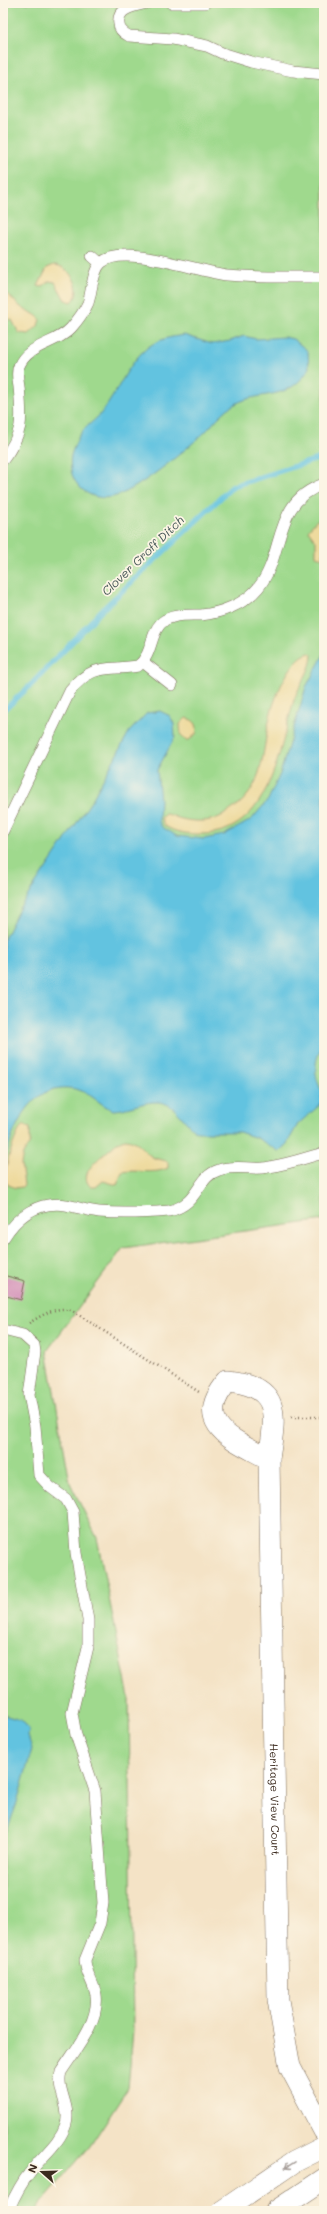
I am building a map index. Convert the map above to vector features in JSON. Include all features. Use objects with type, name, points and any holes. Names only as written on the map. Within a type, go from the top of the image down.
[{"type":"street","name":"Heritage View Court","points":[[215,1400],[218,1392],[228,1381],[242,1382],[258,1389],[268,1397],[275,1417],[269,1459],[278,2000],[290,2068],[324,2131]]},
{"type":"street","points":[[215,1400],[213,1407],[218,1426],[227,1436],[269,1459]]},
{"type":"street","points":[[222,2211],[294,2162],[324,2147]]},
{"type":"street","points":[[276,2211],[324,2180]]},
{"type":"lane","points":[[147,3],[123,10],[119,16],[118,22],[120,29],[124,33],[129,36],[173,39],[192,43],[251,62],[293,72],[324,74]]},
{"type":"lane","points":[[171,3],[205,3]]},
{"type":"lane","points":[[3,460],[15,441],[22,423],[18,367],[28,353],[59,338],[75,323],[88,304],[96,259],[140,256],[198,271],[228,275],[324,277]]},
{"type":"lane","points":[[3,831],[70,691],[78,680],[96,670],[129,667],[143,662],[148,655],[158,626],[163,621],[175,616],[217,612],[236,604],[253,593],[263,580],[278,538],[293,507],[307,491],[324,484]]},
{"type":"lane","points":[[143,662],[172,685]]},
{"type":"lane","points":[[3,1239],[15,1220],[24,1214],[45,1206],[65,1205],[99,1212],[169,1211],[178,1209],[188,1203],[205,1180],[220,1169],[272,1167],[324,1153]]},
{"type":"lane","points":[[6,1330],[22,1335],[34,1345],[35,1352],[29,1395],[35,1426],[39,1475],[50,1487],[70,1504],[76,1522],[76,1553],[88,1620],[89,1640],[74,1700],[72,1722],[95,1791],[103,1903],[100,1923],[85,1960],[85,1966],[95,1993],[96,2008],[83,2041],[61,2072],[59,2078],[67,2106],[66,2123],[56,2143],[22,2183],[8,2211]]},
{"type":"path","points":[[6,1330],[50,1311],[58,1309],[71,1310],[192,1388],[215,1400]]},
{"type":"path","points":[[275,1417],[324,1417]]},
{"type":"green space","points":[[3,3],[324,3],[324,1220],[123,1248],[47,1351],[70,1483],[97,1538],[129,1698],[133,2031],[128,2088],[90,2146],[34,2211],[3,2211]]},
{"type":"sand","points":[[54,265],[65,269],[74,279],[77,291],[76,297],[72,302],[65,300],[55,282],[49,281],[42,287],[38,286],[47,268]]},
{"type":"sand","points":[[3,292],[21,307],[40,319],[38,326],[29,334],[19,333],[12,320],[3,318]]},
{"type":"sand","points":[[317,520],[324,521],[323,558],[316,556],[316,541],[308,530]]},
{"type":"sand","points":[[310,653],[312,655],[310,666],[296,694],[276,764],[268,785],[257,805],[243,820],[224,830],[192,834],[177,831],[164,825],[161,818],[165,814],[189,820],[207,821],[222,816],[244,800],[251,790],[260,769],[271,713],[278,692],[289,671],[296,662],[303,656]]},
{"type":"sand","points":[[186,718],[193,721],[197,728],[196,734],[189,740],[185,740],[181,735],[180,724]]},
{"type":"sand","points":[[23,1125],[30,1128],[30,1143],[23,1154],[21,1164],[24,1185],[22,1187],[15,1188],[7,1184],[7,1163],[16,1136]]},
{"type":"sand","points":[[125,1139],[136,1143],[152,1157],[168,1162],[168,1168],[151,1172],[122,1172],[117,1185],[103,1181],[96,1187],[91,1187],[87,1182],[86,1177],[91,1166],[116,1143]]},
{"type":"water","points":[[184,335],[212,344],[230,341],[244,336],[256,339],[284,337],[293,339],[308,351],[309,369],[300,381],[290,388],[245,400],[233,405],[217,419],[206,432],[146,480],[133,488],[122,494],[108,498],[97,497],[86,492],[76,483],[70,465],[71,455],[79,436],[84,429],[102,412],[128,370],[147,348],[160,340]]},
{"type":"water","points":[[324,654],[324,1042],[316,1064],[317,1079],[322,1093],[321,1104],[298,1124],[284,1149],[278,1151],[257,1138],[239,1132],[197,1132],[174,1109],[164,1103],[150,1102],[113,1110],[79,1090],[63,1088],[48,1091],[36,1099],[26,1110],[11,1139],[3,1168],[3,941],[20,907],[92,800],[129,732],[147,713],[160,711],[170,716],[174,724],[175,737],[157,770],[160,800],[159,821],[162,827],[177,836],[204,839],[224,835],[251,820],[268,800],[280,774],[306,687]]},
{"type":"water","points":[[3,1715],[21,1720],[25,1724],[29,1730],[28,1736],[32,1749],[16,1806],[3,1841]]},
{"type":"building","points":[[3,1275],[25,1281],[21,1300],[3,1295]]},
{"type":"waterway","name":"Clover Groff Ditch","points":[[3,711],[33,683],[102,610],[233,486],[324,457]]}]
